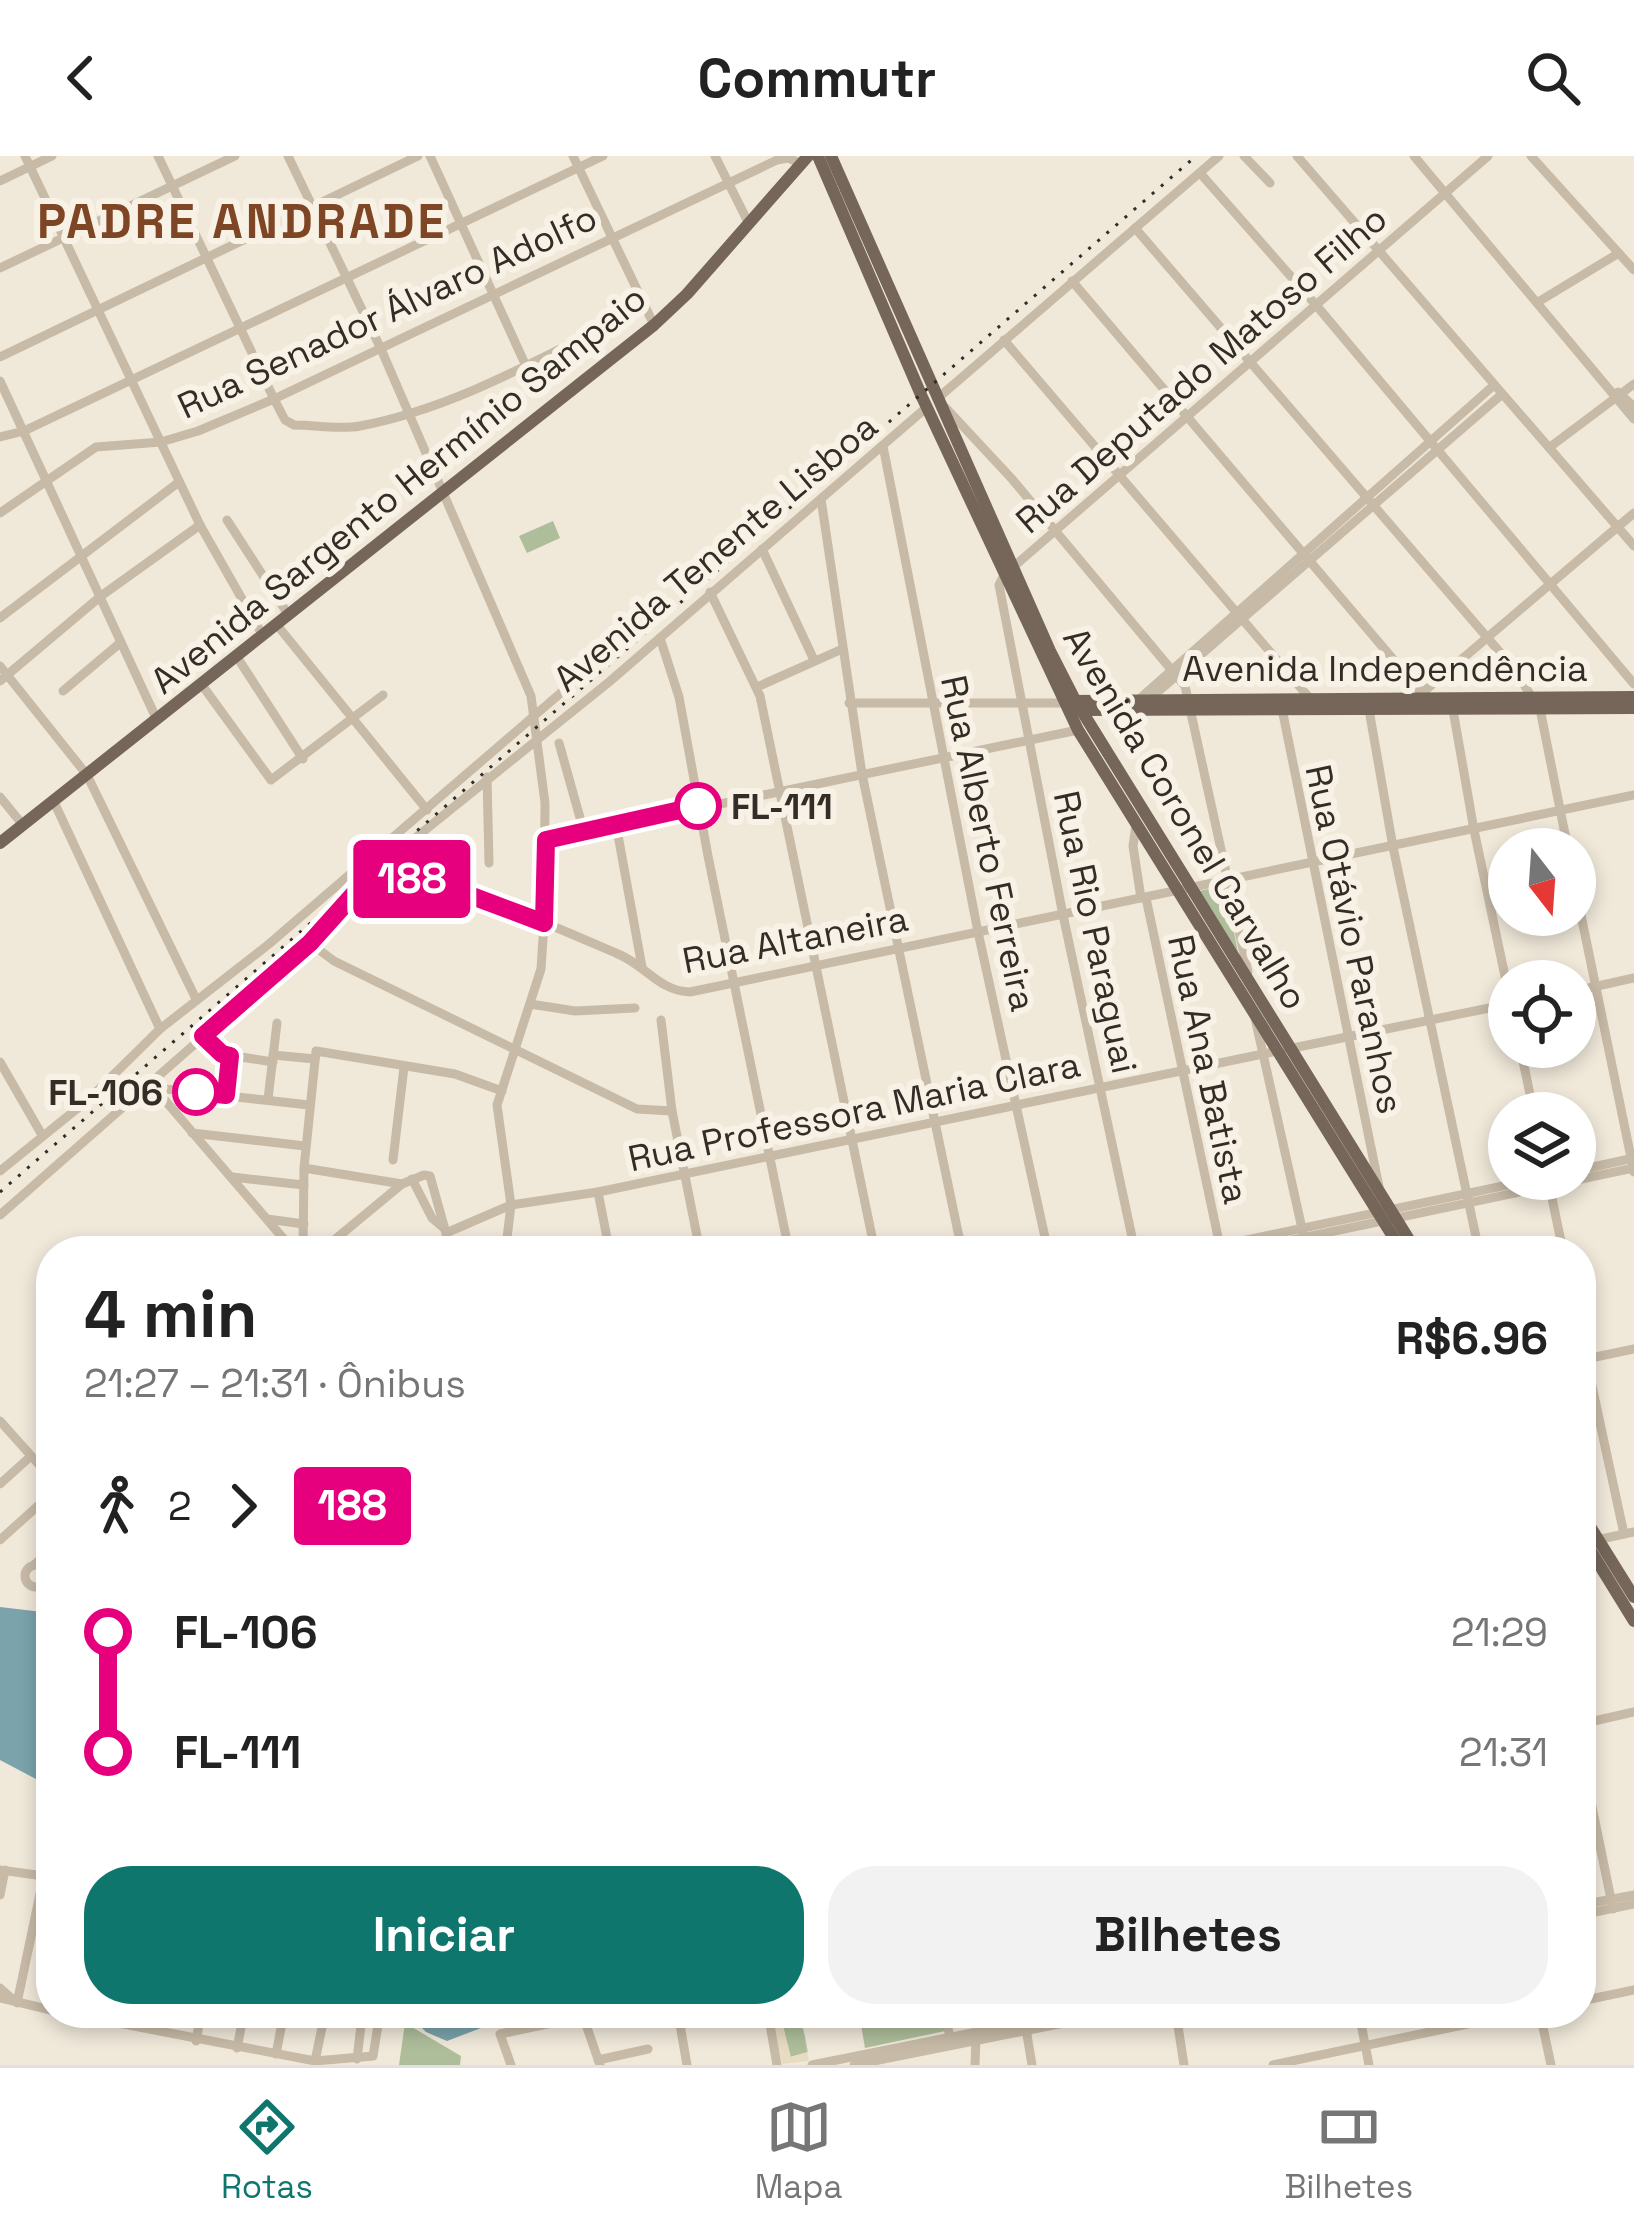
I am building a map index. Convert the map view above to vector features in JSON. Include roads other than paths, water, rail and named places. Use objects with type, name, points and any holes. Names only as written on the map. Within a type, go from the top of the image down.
[{"type":"main road","points":[[818,156],[936,403]]},
{"type":"main road","points":[[831,156],[936,403]]},
{"type":"main road","name":"Avenida Sargento Hermínio Sampaio","points":[[0,843],[654,326],[804,160]]},
{"type":"main road","name":"Avenida Coronel Carvalho","points":[[936,403],[1008,572],[1073,704],[1078,730],[1136,825],[1251,989],[1276,1052],[1379,1190],[1392,1236]]},
{"type":"main road","name":"Avenida Coronel Carvalho","points":[[1008,572],[1015,600],[1073,704],[1276,1052],[1402,1236]]},
{"type":"main road","name":"Avenida Independência","points":[[1368,704],[1424,696],[1634,708]]},
{"type":"main road","name":"Avenida Independência","points":[[1073,704],[1368,704],[1454,710],[1634,697]]},
{"type":"main road","points":[[1596,1551],[1634,1597]]},
{"type":"main road","points":[[1596,1556],[1634,1621]]},
{"type":"street","points":[[0,181],[28,161],[52,156]]},
{"type":"street","points":[[158,156],[274,400],[289,422],[350,427],[410,413],[526,366],[644,307]]},
{"type":"street","points":[[0,268],[235,156]]},
{"type":"street","points":[[288,156],[410,413],[529,689],[546,840],[544,923],[541,969],[502,1090],[499,1124],[511,1205],[507,1236]]},
{"type":"street","points":[[0,357],[418,156]]},
{"type":"street","points":[[430,156],[526,366]]},
{"type":"street","points":[[573,156],[654,326]]},
{"type":"street","points":[[0,437],[24,431],[603,156]]},
{"type":"street","points":[[715,156],[749,224]]},
{"type":"street","name":"Avenida Tenente Lisboa","points":[[1,1206],[153,1086],[310,943],[372,874],[660,638],[1219,156]]},
{"type":"street","points":[[1244,156],[1270,183]]},
{"type":"street","points":[[1298,156],[1634,546]]},
{"type":"street","points":[[1414,156],[1634,419]]},
{"type":"street","name":"Rua Deputado Matoso Filho","points":[[1008,572],[1488,156]]},
{"type":"street","points":[[1532,156],[1634,270]]},
{"type":"street","name":"Rua Senador Álvaro Adolfo","points":[[0,513],[96,447],[161,442],[198,431],[274,400],[782,158],[804,160]]},
{"type":"street","points":[[28,161],[200,525],[263,636]]},
{"type":"street","points":[[1200,173],[1634,685]]},
{"type":"street","points":[[1135,228],[1489,640],[1537,703],[1564,828]]},
{"type":"street","points":[[1538,302],[1619,253]]},
{"type":"street","points":[[1072,281],[1424,696],[1634,513]]},
{"type":"street","points":[[1004,340],[1315,704]]},
{"type":"street","points":[[0,381],[157,720]]},
{"type":"street","points":[[1550,447],[1634,384]]},
{"type":"street","points":[[1138,704],[1497,390]]},
{"type":"street","points":[[1617,395],[1634,406]]},
{"type":"street","points":[[936,403],[983,445],[1175,672],[1191,704],[1251,989]]},
{"type":"street","name":"Rua Alberto Ferreira","points":[[883,446],[978,932],[1045,1236]]},
{"type":"street","points":[[0,618],[179,482]]},
{"type":"street","points":[[821,499],[862,774],[959,1236]]},
{"type":"street","points":[[227,520],[289,616]]},
{"type":"street","points":[[196,999],[87,775],[2,674],[200,525]]},
{"type":"street","points":[[762,549],[814,660]]},
{"type":"street","name":"Rua Rio Paraguai","points":[[1008,572],[1000,584],[1029,740],[1132,1236]]},
{"type":"street","points":[[710,592],[757,687],[872,1236]]},
{"type":"street","name":"Rua Rio Paraguai","points":[[1008,623],[1008,607],[1015,600]]},
{"type":"street","name":"Avenida Tenente Lisboa","points":[[0,1171],[88,1099],[160,1029],[243,966],[642,623]]},
{"type":"street","points":[[277,626],[427,810]]},
{"type":"street","points":[[660,638],[680,697],[786,1236]]},
{"type":"street","points":[[63,691],[120,643]]},
{"type":"street","points":[[757,687],[841,650]]},
{"type":"street","points":[[237,657],[302,759]]},
{"type":"street","points":[[202,685],[264,775],[275,778],[383,695]]},
{"type":"street","name":"Avenida Independência","points":[[849,703],[1073,704]]},
{"type":"street","name":"Rua Otávio Paranhos","points":[[1281,704],[1379,1190]]},
{"type":"street","points":[[1368,704],[1476,1236]]},
{"type":"street","points":[[1454,710],[1502,960]]},
{"type":"street","points":[[546,840],[1078,730]]},
{"type":"street","points":[[559,743],[584,832]]},
{"type":"street","points":[[487,777],[489,863]]},
{"type":"street","name":"Rua Altaneira","points":[[372,874],[443,886],[544,923],[642,967],[677,992],[1634,795]]},
{"type":"street","points":[[0,797],[23,825]]},
{"type":"street","points":[[53,802],[160,1029]]},
{"type":"street","points":[[616,824],[642,967]]},
{"type":"street","name":"Rua Ana Batista","points":[[1136,825],[1132,846],[1217,1236]]},
{"type":"street","points":[[310,943],[334,961],[644,1112],[672,1111]]},
{"type":"street","points":[[1596,987],[1634,978]]},
{"type":"street","points":[[1596,992],[1633,1165]]},
{"type":"street","points":[[530,1004],[575,1011],[635,1008]]},
{"type":"street","name":"Rua Professora Maria Clara","points":[[445,1231],[511,1205],[598,1192],[1488,1008]]},
{"type":"street","points":[[661,1020],[672,1111],[697,1236]]},
{"type":"street","points":[[268,1099],[278,1023]]},
{"type":"street","points":[[203,1036],[230,1056],[315,1055],[465,1076],[502,1090]]},
{"type":"street","points":[[1276,1052],[1304,1236]]},
{"type":"street","points":[[302,1236],[315,1055]]},
{"type":"street","points":[[226,1095],[230,1056]]},
{"type":"street","points":[[0,1062],[42,1135]]},
{"type":"street","points":[[393,1160],[404,1067]]},
{"type":"street","points":[[153,1086],[309,1105]]},
{"type":"street","points":[[153,1086],[284,1236]]},
{"type":"street","points":[[1618,1096],[1634,1092]]},
{"type":"street","points":[[192,1133],[305,1146]]},
{"type":"street","points":[[1596,1169],[1633,1165]]},
{"type":"street","points":[[1596,1173],[1633,1165]]},
{"type":"street","points":[[304,1168],[407,1181],[445,1231]]},
{"type":"street","points":[[339,1236],[407,1181],[424,1174],[431,1181],[446,1236]]},
{"type":"street","points":[[230,1177],[304,1185]]},
{"type":"street","points":[[598,1192],[607,1236]]},
{"type":"street","points":[[1286,1236],[1387,1219],[1488,1193]]},
{"type":"street","points":[[1468,1199],[1488,1195]]},
{"type":"street","points":[[1552,1200],[1560,1236]]},
{"type":"street","points":[[265,1218],[304,1224]]},
{"type":"street","points":[[1292,1236],[1303,1233]]},
{"type":"street","points":[[1596,1357],[1634,1349]]},
{"type":"street","points":[[1596,1405],[1629,1533],[1596,1538]]},
{"type":"street","points":[[1,1425],[36,1462]]},
{"type":"street","points":[[0,1484],[31,1456]]},
{"type":"street","points":[[0,1540],[36,1508]]},
{"type":"street","points":[[1596,1721],[1634,1712]]},
{"type":"street","points":[[1596,1826],[1612,1904]]},
{"type":"street","points":[[0,1895],[2,1870],[36,1875]]},
{"type":"street","points":[[1596,1910],[1634,1895]]},
{"type":"street","points":[[1596,1905],[1634,1904]]},
{"type":"street","points":[[17,2003],[36,1923]]},
{"type":"street","points":[[0,1988],[17,2003]]},
{"type":"street","points":[[1596,1998],[1634,1990]]},
{"type":"street","points":[[0,1998],[36,2007]]},
{"type":"street","points":[[139,2028],[315,2061],[375,2055],[378,2028]]},
{"type":"street","points":[[196,2041],[198,2028]]},
{"type":"street","points":[[237,2048],[241,2028]]},
{"type":"street","points":[[276,2054],[281,2028]]},
{"type":"street","points":[[315,2061],[322,2028]]},
{"type":"street","points":[[357,2059],[361,2028]]},
{"type":"street","points":[[511,2065],[500,2034],[526,2028]]},
{"type":"street","points":[[587,2028],[599,2063],[648,2049]]},
{"type":"street","points":[[681,2028],[687,2065]]},
{"type":"street","points":[[771,2028],[777,2065]]},
{"type":"street","points":[[948,2028],[951,2041]]},
{"type":"street","points":[[812,2065],[1010,2028]]},
{"type":"street","points":[[1031,2028],[1033,2065]]},
{"type":"street","points":[[1178,2028],[1184,2065]]},
{"type":"street","points":[[1362,2028],[1369,2065]]},
{"type":"street","points":[[1274,2065],[1452,2028]]},
{"type":"street","points":[[1543,2028],[1551,2065]]},
{"type":"street","points":[[974,2065],[976,2036]]},
{"type":"street","points":[[854,2065],[951,2041]]},
{"type":"water","points":[[0,1607],[36,1611],[36,1779],[0,1760]]},
{"type":"water","points":[[422,2028],[481,2028],[447,2041]]},
{"type":"railway","points":[[0,1192],[1196,156]]},
{"type":"place","name":"FL-111","points":[[698,806]]},
{"type":"place","name":"FL-106","points":[[196,1092]]},
{"type":"district","name":"PADRE ANDRADE","points":[[242,221]]}]
